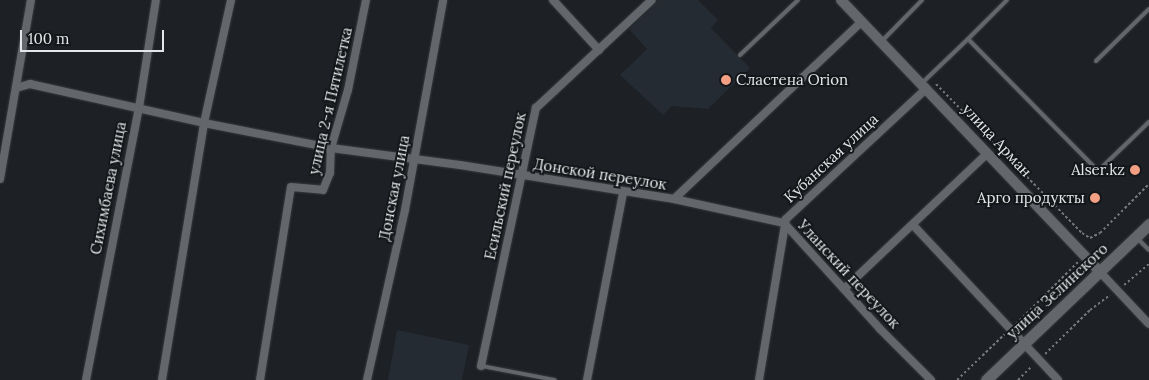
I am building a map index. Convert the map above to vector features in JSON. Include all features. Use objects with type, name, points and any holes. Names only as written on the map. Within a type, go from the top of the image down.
[{"type":"main road","name":"улица Зелинского","points":[[986,380],[1149,224]]},
{"type":"street","points":[[0,179],[30,0]]},
{"type":"street","name":"Сихимбаева улица","points":[[86,380],[138,108],[156,0]]},
{"type":"street","points":[[162,380],[204,124],[231,0]]},
{"type":"street","name":"улица 2-я Пятилетка","points":[[260,380],[291,186],[323,190],[330,173],[332,148],[348,90],[366,0]]},
{"type":"street","name":"Донская улица","points":[[367,380],[414,159],[443,0]]},
{"type":"street","points":[[553,0],[599,50]]},
{"type":"street","name":"Есильский переулок","points":[[481,366],[536,108],[652,0]]},
{"type":"street","name":"улица Арман","points":[[841,0],[881,42],[926,82],[1084,257],[1149,324]]},
{"type":"street","name":"Донской переулок","points":[[16,88],[30,84],[204,124],[332,148],[674,199],[862,21]]},
{"type":"street","name":"Кубанская улица","points":[[760,380],[784,223],[790,214],[926,82]]},
{"type":"street","points":[[844,289],[988,152]]},
{"type":"street","points":[[587,380],[623,192]]},
{"type":"street","name":"Уланский переулок","points":[[674,199],[784,223],[880,329],[932,380]]},
{"type":"street","points":[[913,225],[1058,380]]},
{"type":"lane","points":[[740,55],[798,0]]},
{"type":"lane","points":[[881,42],[922,0]]},
{"type":"lane","points":[[926,82],[1006,0]]},
{"type":"lane","points":[[1096,61],[1149,9]]},
{"type":"lane","points":[[968,39],[1098,171],[1149,122]]},
{"type":"lane","points":[[1136,237],[1149,250]]},
{"type":"lane","points":[[481,366],[555,380]]},
{"type":"path","points":[[926,82],[1082,233],[1090,238],[1100,233],[1149,184]]},
{"type":"path","points":[[957,380],[1084,257]]},
{"type":"path","points":[[1018,380],[1090,310],[1149,264]]},
{"type":"shaded area","points":[[659,0],[698,0],[718,20],[711,28],[750,68],[708,109],[672,106],[663,115],[620,75],[647,49],[629,29]]},
{"type":"shaded area","points":[[397,330],[469,345],[462,380],[388,380]]},
{"type":"place","name":"Сластена Orion","points":[[726,80]]},
{"type":"place","name":"Alser.kz","points":[[1135,170]]},
{"type":"place","name":"Арго продукты","points":[[1095,198]]}]
